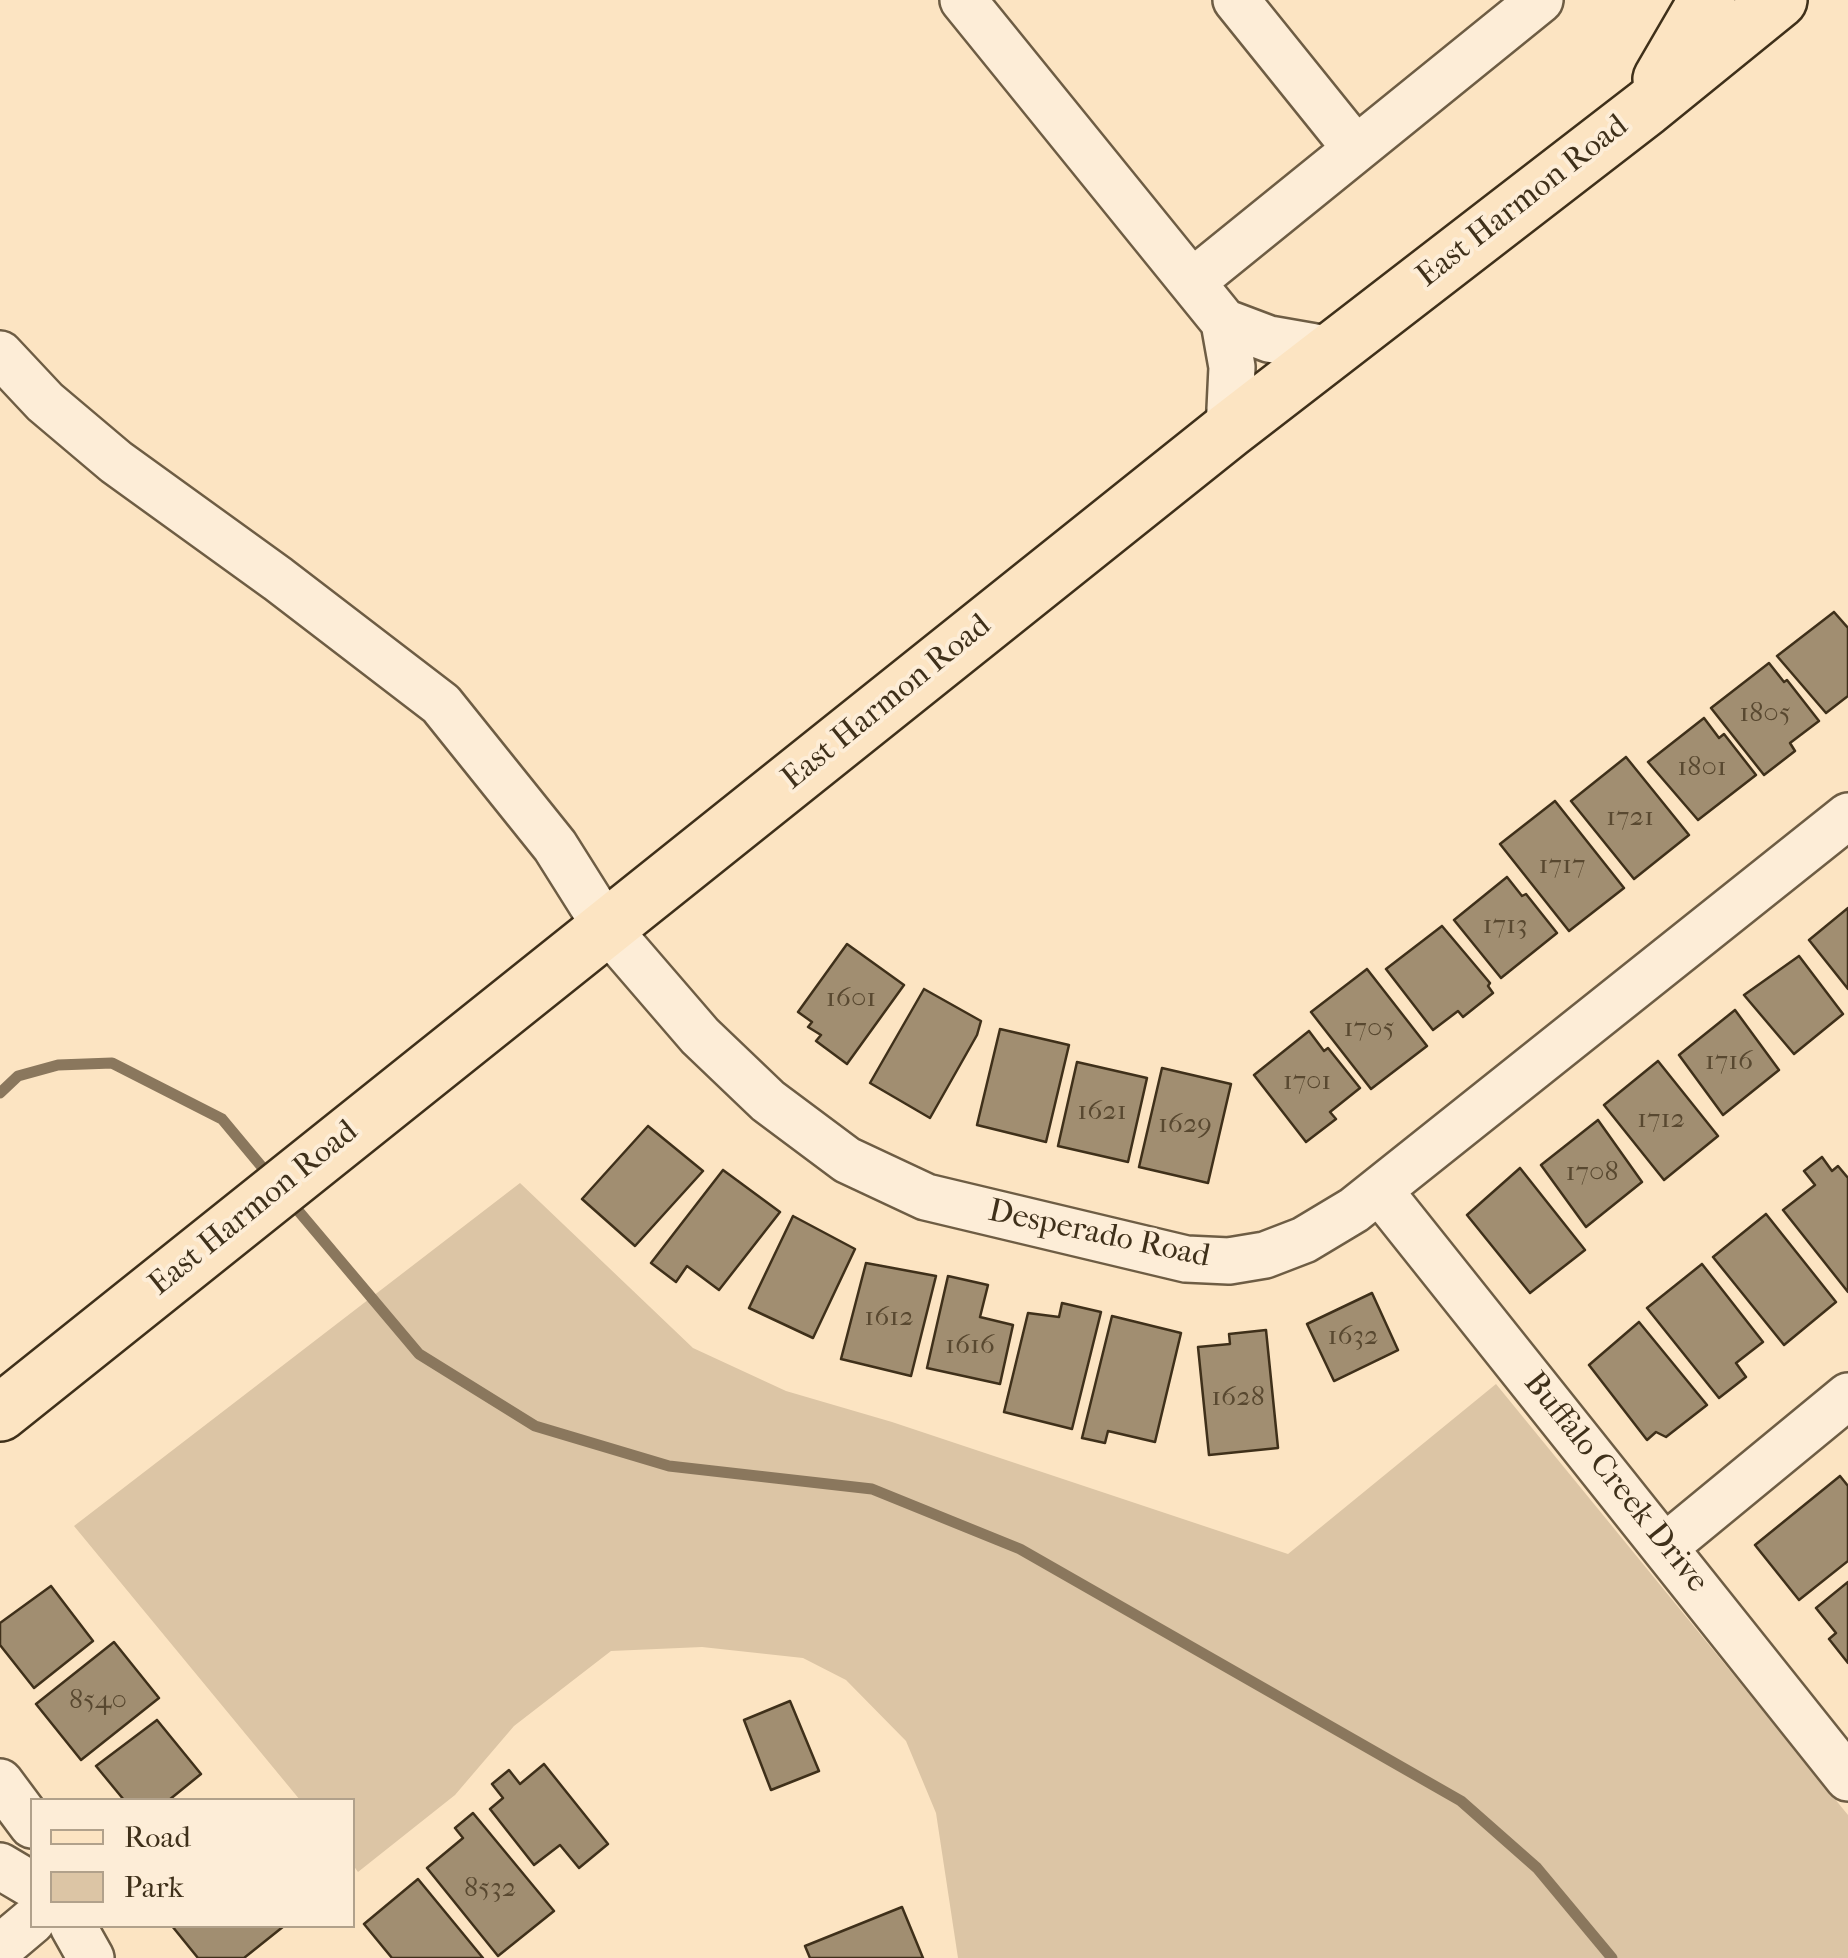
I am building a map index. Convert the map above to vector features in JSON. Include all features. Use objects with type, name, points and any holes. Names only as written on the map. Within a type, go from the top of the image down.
[{"type":"main road","points":[[1646,108],[1708,0]]},
{"type":"main road","name":"East Harmon Road","points":[[0,1414],[1229,430],[1646,108],[1779,0]]},
{"type":"street","points":[[963,0],[1224,322],[1232,368],[1229,430]]},
{"type":"street","points":[[1236,0],[1356,149]]},
{"type":"street","points":[[1192,282],[1540,0]]},
{"type":"street","points":[[1224,322],[1269,339],[1332,350]]},
{"type":"street","name":"Desperado Road","points":[[0,354],[45,402],[116,462],[441,704],[554,846],[606,927],[700,1036],[768,1101],[846,1160],[926,1197],[1186,1259],[1229,1262],[1265,1256],[1304,1240],[1354,1210],[1848,816]]},
{"type":"street","name":"Buffalo Creek Drive","points":[[1379,1190],[1848,1778]]},
{"type":"street","points":[[1666,1546],[1848,1396]]},
{"type":"street","points":[[0,1782],[30,1822]]},
{"type":"street","points":[[0,1866],[30,1884]]},
{"type":"street","points":[[0,1948],[30,1924]]},
{"type":"street","points":[[74,1928],[91,1958]]},
{"type":"green space","points":[[520,1183],[693,1348],[786,1391],[892,1422],[1288,1554],[1496,1384],[1848,1815],[1848,1958],[958,1958],[936,1813],[906,1741],[846,1680],[803,1658],[702,1647],[611,1651],[514,1726],[455,1795],[358,1872],[355,1798],[298,1798],[74,1526]]},
{"type":"building","points":[[1834,612],[1848,628],[1848,696],[1826,713],[1777,656]]},
{"type":"building","points":[[1769,663],[1819,721],[1790,743],[1795,751],[1764,775],[1711,708]]},
{"type":"building","points":[[1704,718],[1719,738],[1724,734],[1756,775],[1698,820],[1648,762]]},
{"type":"building","points":[[1626,757],[1689,835],[1634,879],[1571,801]]},
{"type":"building","points":[[1555,801],[1624,888],[1569,931],[1500,844]]},
{"type":"building","points":[[1507,877],[1557,933],[1501,978],[1454,920]]},
{"type":"building","points":[[1848,908],[1848,989],[1809,940]]},
{"type":"building","points":[[1442,926],[1490,983],[1493,993],[1463,1017],[1458,1011],[1433,1030],[1386,969]]},
{"type":"building","points":[[847,944],[904,985],[847,1064],[816,1041],[821,1035],[808,1027],[812,1022],[798,1012]]},
{"type":"building","points":[[1799,956],[1843,1014],[1794,1054],[1744,995]]},
{"type":"building","points":[[1367,969],[1427,1046],[1371,1089],[1311,1012]]},
{"type":"building","points":[[924,989],[981,1021],[930,1118],[870,1083]]},
{"type":"building","points":[[1735,1010],[1779,1070],[1723,1115],[1679,1055]]},
{"type":"building","points":[[1000,1029],[1069,1045],[1046,1142],[977,1125]]},
{"type":"building","points":[[1309,1031],[1360,1088],[1330,1112],[1336,1119],[1306,1142],[1254,1075]]},
{"type":"building","points":[[1658,1061],[1718,1136],[1664,1180],[1604,1105]]},
{"type":"building","points":[[1077,1062],[1147,1078],[1128,1162],[1058,1146]]},
{"type":"building","points":[[1162,1068],[1231,1084],[1208,1183],[1139,1167]]},
{"type":"building","points":[[1598,1120],[1642,1182],[1586,1227],[1541,1165]]},
{"type":"building","points":[[648,1126],[703,1171],[635,1246],[582,1199]]},
{"type":"building","points":[[1822,1157],[1832,1171],[1838,1166],[1848,1178],[1848,1292],[1783,1210],[1815,1185],[1804,1171]]},
{"type":"building","points":[[1520,1168],[1585,1250],[1530,1293],[1467,1215]]},
{"type":"building","points":[[723,1170],[780,1212],[719,1290],[687,1266],[676,1282],[651,1263]]},
{"type":"building","points":[[1766,1214],[1836,1302],[1784,1345],[1713,1257]]},
{"type":"building","points":[[793,1216],[855,1249],[813,1338],[749,1308]]},
{"type":"building","points":[[866,1263],[936,1276],[911,1376],[841,1359]]},
{"type":"building","points":[[1702,1264],[1763,1342],[1736,1363],[1746,1377],[1719,1398],[1647,1308]]},
{"type":"building","points":[[948,1276],[988,1285],[980,1317],[1013,1325],[1000,1384],[927,1368]]},
{"type":"building","points":[[1372,1293],[1398,1350],[1334,1381],[1307,1324]]},
{"type":"building","points":[[1062,1303],[1101,1312],[1072,1429],[1004,1412],[1028,1313],[1059,1317]]},
{"type":"building","points":[[1112,1316],[1181,1333],[1155,1442],[1108,1431],[1105,1443],[1082,1438]]},
{"type":"building","points":[[1639,1322],[1707,1405],[1666,1437],[1656,1432],[1647,1440],[1589,1365]]},
{"type":"building","points":[[1266,1330],[1278,1448],[1209,1455],[1198,1347],[1230,1344],[1229,1334]]},
{"type":"building","points":[[1840,1476],[1848,1486],[1848,1561],[1799,1600],[1755,1545]]},
{"type":"building","points":[[1848,1582],[1848,1663],[1829,1639],[1836,1633],[1816,1608]]},
{"type":"building","points":[[51,1586],[93,1641],[34,1688],[0,1645],[0,1623]]},
{"type":"building","points":[[114,1642],[159,1698],[81,1760],[36,1704]]},
{"type":"building","points":[[790,1701],[819,1771],[771,1790],[744,1720]]},
{"type":"building","points":[[157,1720],[201,1774],[171,1798],[122,1798],[96,1766]]},
{"type":"building","points":[[544,1764],[608,1844],[579,1868],[560,1845],[534,1865],[490,1809],[503,1798],[492,1784],[509,1770],[520,1784]]},
{"type":"building","points":[[473,1813],[554,1911],[498,1956],[427,1868],[463,1838],[455,1828]]},
{"type":"building","points":[[418,1879],[483,1958],[392,1958],[364,1924]]},
{"type":"building","points":[[902,1907],[923,1958],[810,1958],[805,1946]]},
{"type":"building","points":[[174,1928],[282,1928],[244,1958],[198,1958]]},
{"type":"waterway","points":[[0,1093],[18,1076],[58,1065],[112,1063],[222,1119],[272,1179]]},
{"type":"waterway","points":[[290,1201],[419,1354],[535,1426],[669,1466],[872,1489],[1020,1549],[1461,1801],[1537,1868],[1612,1958]]}]
